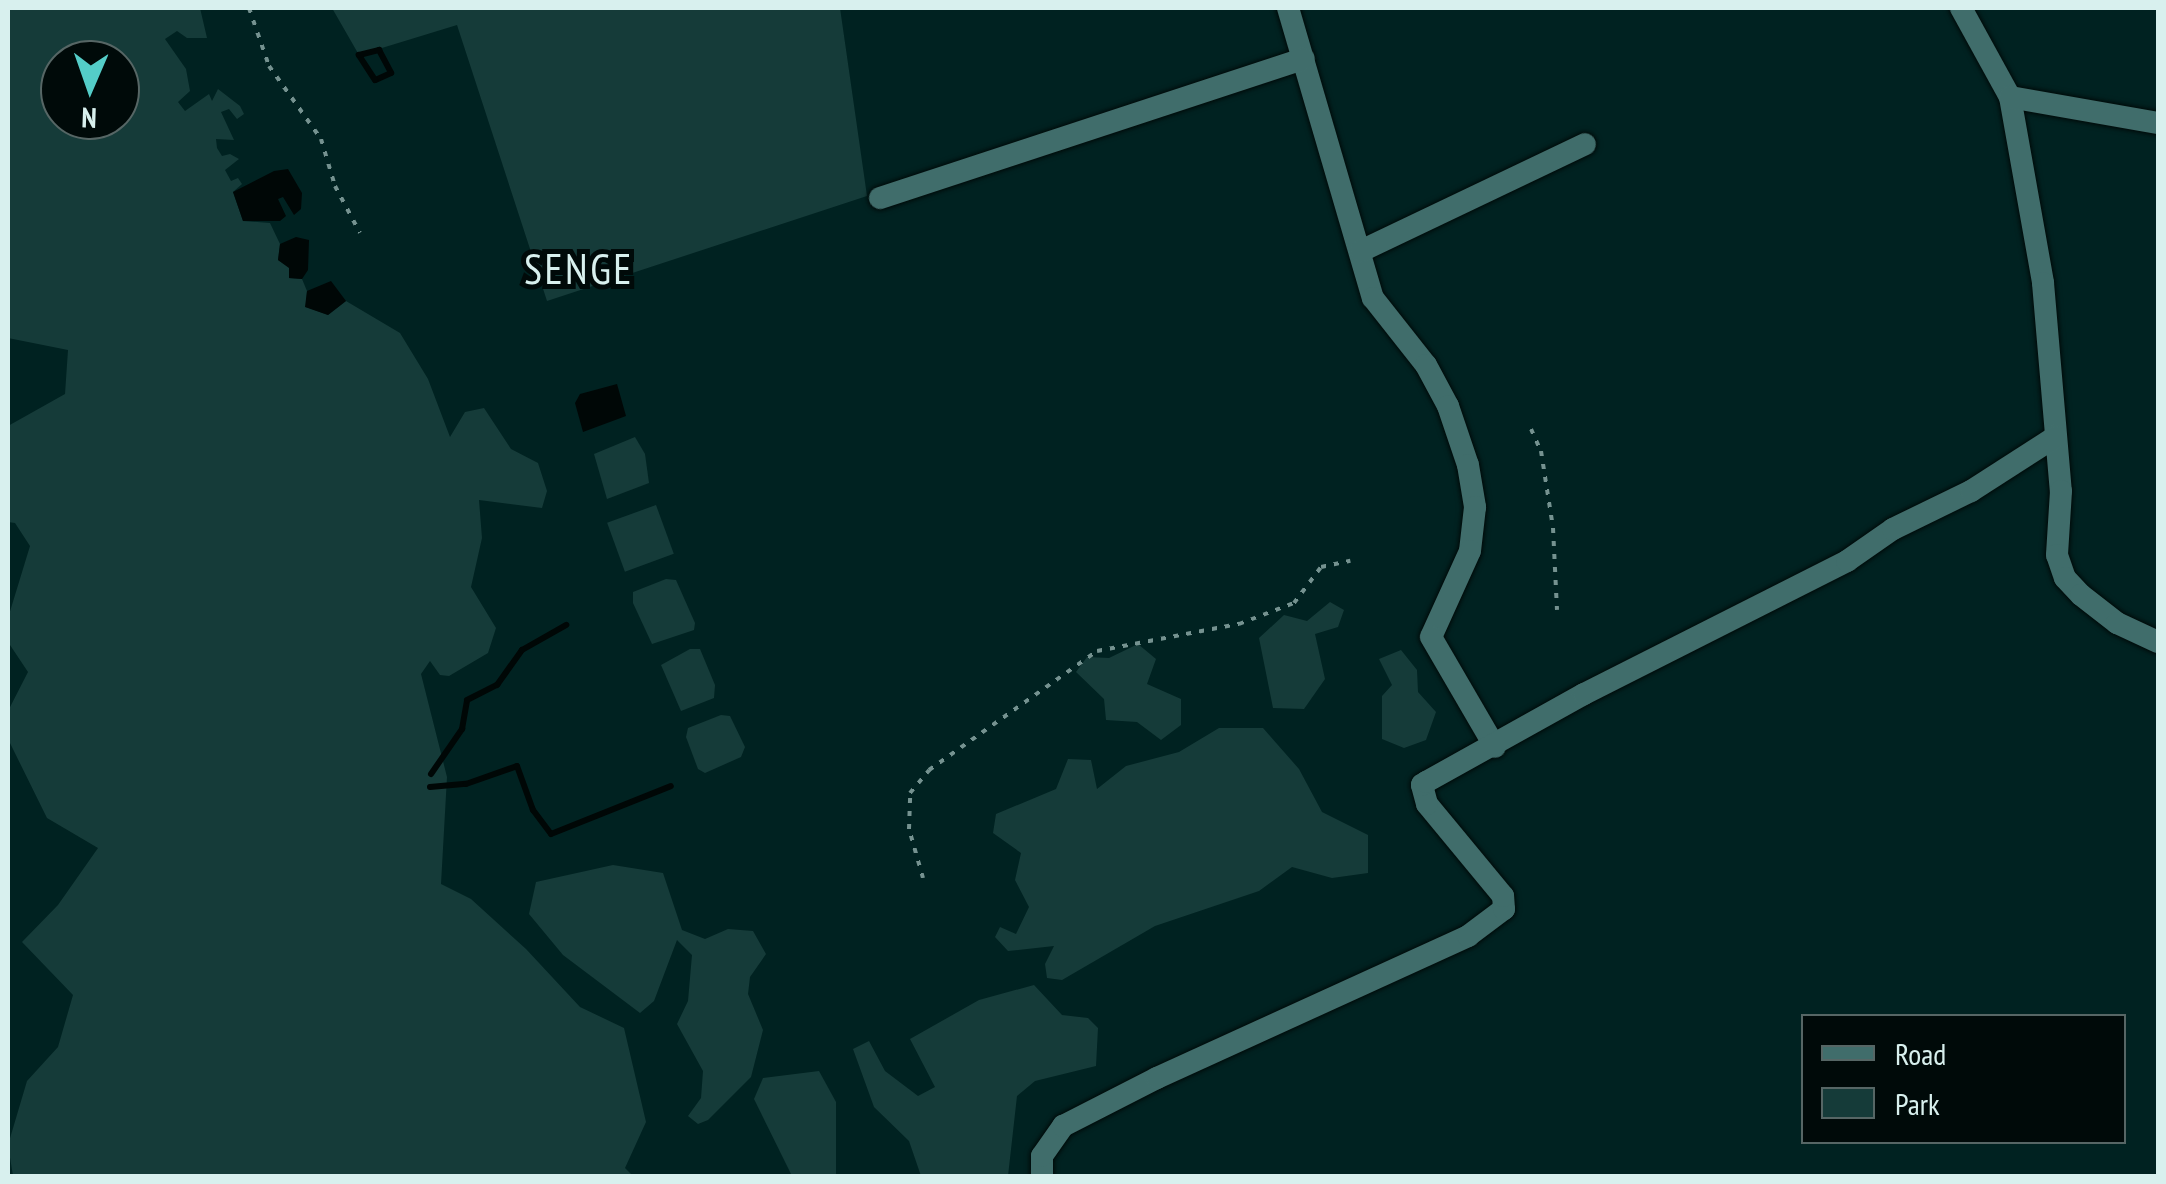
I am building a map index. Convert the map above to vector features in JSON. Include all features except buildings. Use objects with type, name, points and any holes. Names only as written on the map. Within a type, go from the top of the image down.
[{"type":"street","points":[[1288,8],[1374,298],[1426,364],[1448,406],[1468,465],[1475,506],[1470,551],[1432,638],[1495,747]]},
{"type":"street","points":[[1962,8],[2010,97],[2044,283],[2061,491],[2057,554],[2064,578],[2116,623],[2158,642]]},
{"type":"street","points":[[880,198],[1304,60]]},
{"type":"street","points":[[2010,97],[2158,123]]},
{"type":"street","points":[[1361,250],[1585,144]]},
{"type":"street","points":[[1042,1176],[1042,1156],[1062,1126],[1157,1078],[1468,936],[1504,909],[1503,896],[1427,804],[1422,786],[1584,694],[1847,561],[1893,529],[1970,491],[2055,437]]},
{"type":"path","points":[[249,8],[269,66],[322,140],[336,186],[360,233]]},
{"type":"path","points":[[1532,429],[1541,451],[1550,509],[1558,610]]},
{"type":"path","points":[[922,878],[909,829],[910,793],[928,770],[1097,651],[1240,624],[1294,603],[1321,567],[1350,561]]},
{"type":"green space","points":[[8,8],[200,8],[207,38],[187,38],[177,31],[165,39],[186,69],[190,91],[178,102],[185,111],[209,94],[212,101],[218,89],[240,106],[244,114],[237,119],[229,109],[221,112],[234,140],[216,139],[217,148],[222,156],[230,154],[239,159],[225,170],[231,181],[238,178],[242,184],[233,192],[243,221],[270,223],[280,244],[278,260],[290,268],[289,278],[302,279],[307,291],[306,307],[328,315],[346,301],[400,333],[428,379],[450,437],[465,412],[484,408],[511,449],[538,463],[547,491],[542,508],[479,500],[482,538],[471,587],[496,628],[488,653],[449,676],[440,675],[430,661],[421,674],[447,777],[441,884],[471,899],[526,949],[580,1007],[624,1028],[646,1122],[625,1168],[633,1176],[13,1176],[8,1145],[27,1081],[58,1047],[73,995],[22,942],[58,905],[98,848],[47,818],[8,739],[8,711],[28,672],[8,642],[8,618],[30,546],[15,523],[8,522],[8,426],[65,394],[68,350],[8,338]]},
{"type":"green space","points":[[332,8],[840,8],[867,196],[547,301],[457,25],[359,55]]},
{"type":"green space","points":[[635,437],[645,454],[649,483],[607,499],[594,454]]},
{"type":"green space","points":[[656,505],[674,554],[625,572],[607,523]]},
{"type":"green space","points":[[666,579],[676,580],[695,623],[694,630],[652,644],[633,603],[633,592]]},
{"type":"green space","points":[[1330,602],[1344,610],[1338,627],[1315,634],[1325,679],[1304,709],[1273,708],[1259,638],[1284,615],[1307,621]]},
{"type":"green space","points":[[1138,644],[1156,659],[1147,684],[1181,699],[1181,725],[1161,740],[1137,722],[1106,720],[1104,699],[1076,672],[1087,657],[1109,658]]},
{"type":"green space","points":[[690,649],[700,649],[715,685],[714,698],[681,711],[661,665]]},
{"type":"green space","points":[[1401,650],[1417,670],[1418,692],[1436,712],[1426,740],[1404,748],[1382,739],[1382,696],[1392,685],[1379,659]]},
{"type":"green space","points":[[721,715],[730,716],[745,747],[741,757],[705,773],[698,769],[686,737],[688,728]]},
{"type":"green space","points":[[1219,728],[1263,728],[1299,769],[1322,812],[1368,835],[1368,873],[1332,878],[1292,867],[1259,891],[1155,926],[1062,980],[1047,978],[1045,964],[1054,946],[1008,951],[995,937],[1000,927],[1016,934],[1029,907],[1015,880],[1021,853],[993,833],[996,814],[1056,789],[1068,759],[1091,760],[1097,789],[1126,766],[1179,752]]},
{"type":"green space","points":[[613,865],[663,873],[682,930],[705,939],[728,929],[753,931],[766,954],[750,977],[748,994],[763,1030],[751,1077],[708,1120],[698,1124],[688,1116],[701,1098],[703,1071],[677,1024],[688,1001],[692,955],[677,940],[654,1001],[640,1013],[563,955],[529,914],[536,882]]},
{"type":"green space","points":[[1034,985],[1062,1015],[1088,1018],[1098,1028],[1096,1066],[1035,1081],[1017,1096],[1008,1176],[921,1176],[909,1141],[874,1107],[853,1049],[869,1041],[885,1071],[918,1096],[935,1087],[910,1039],[979,1000]]},
{"type":"green space","points":[[819,1071],[836,1102],[836,1176],[792,1176],[754,1099],[763,1078]]},
{"type":"shaded area","points":[[288,169],[302,193],[301,209],[294,215],[283,197],[278,199],[286,216],[280,221],[243,221],[233,192],[274,171]]},
{"type":"shaded area","points":[[296,237],[309,240],[308,270],[302,279],[289,278],[289,268],[278,260],[280,244]]},
{"type":"shaded area","points":[[331,281],[346,301],[328,315],[305,307],[307,291]]},
{"type":"shaded area","points":[[617,384],[626,416],[583,432],[575,403],[580,394]]},
{"type":"waterway","points":[[379,50],[391,73],[375,80],[359,55],[379,50]]},
{"type":"waterway","points":[[431,774],[462,729],[467,700],[497,685],[522,650],[566,625]]},
{"type":"waterway","points":[[430,787],[466,784],[517,766],[533,810],[551,834],[671,786]]},
{"type":"district","name":"SENGE","points":[[579,269]]}]
